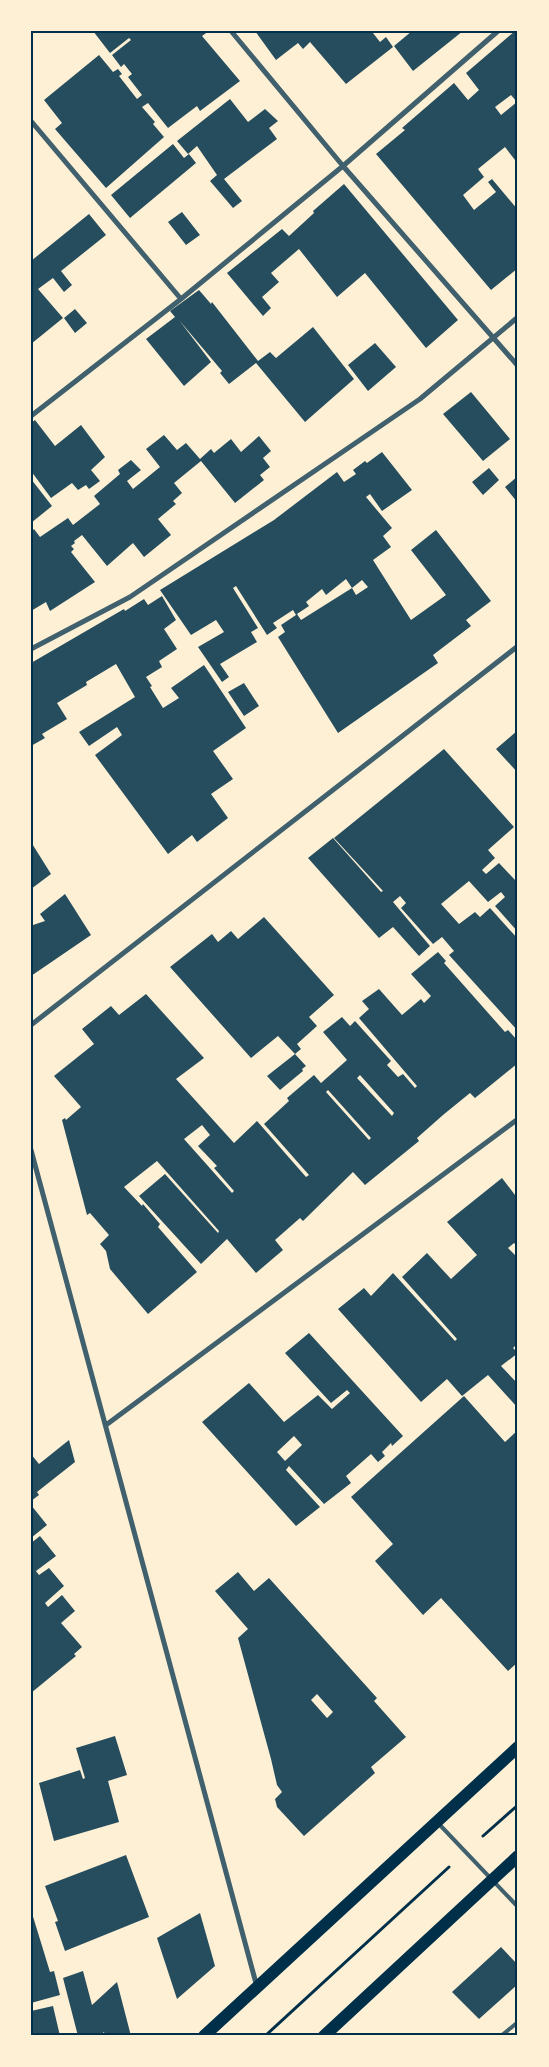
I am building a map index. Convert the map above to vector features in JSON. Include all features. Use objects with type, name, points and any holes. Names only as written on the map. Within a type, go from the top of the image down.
[{"type":"main road","points":[[204,2036],[518,1747]]},
{"type":"main road","points":[[324,2036],[518,1856]]},
{"type":"street","points":[[231,31],[343,166],[518,366]]},
{"type":"street","points":[[31,416],[181,299],[343,166],[498,31]]},
{"type":"street","points":[[31,121],[181,299]]},
{"type":"street","points":[[31,650],[130,597],[420,398],[518,317]]},
{"type":"street","points":[[31,1025],[518,646]]},
{"type":"street","points":[[106,1425],[518,1118]]},
{"type":"street","points":[[31,1150],[257,1987]]},
{"type":"lane","points":[[436,1821],[518,1907]]},
{"type":"lane","points":[[501,2036],[518,2022]]},
{"type":"path","points":[[265,2036],[518,1805]]},
{"type":"building","points":[[93,31],[209,31],[202,36],[240,81],[200,111],[197,106],[168,128],[148,103],[142,107],[155,122],[153,124],[164,137],[106,188],[55,129],[62,123],[44,100],[99,55],[113,72],[118,69],[122,74],[119,76],[137,99],[142,95],[128,77],[132,74],[124,64],[121,67],[112,55],[131,40],[129,38],[110,53]]},
{"type":"building","points":[[255,31],[375,31],[373,33],[380,42],[386,37],[393,47],[346,84],[310,42],[303,49],[298,43],[276,60]]},
{"type":"building","points":[[412,31],[463,31],[413,71],[394,46]]},
{"type":"building","points":[[515,31],[518,31],[518,158],[515,160],[505,147],[478,169],[484,177],[463,195],[474,210],[496,192],[488,182],[492,179],[518,210],[518,268],[491,290],[376,154],[405,130],[402,128],[454,83],[468,100],[479,90],[466,73]],"holes":[[[511,95],[517,102],[501,115],[495,107]]]},
{"type":"building","points":[[230,99],[248,122],[265,109],[278,121],[269,128],[277,139],[224,179],[242,201],[233,208],[210,181],[217,175],[197,146],[188,154],[177,141]]},
{"type":"building","points":[[173,144],[184,158],[189,154],[196,163],[130,218],[111,195]]},
{"type":"building","points":[[344,184],[458,320],[426,348],[365,273],[337,297],[299,249],[271,273],[279,282],[262,297],[271,308],[263,316],[227,273],[282,229],[289,236],[314,213],[313,211]]},
{"type":"building","points":[[182,212],[200,235],[186,245],[168,222]]},
{"type":"building","points":[[89,214],[106,235],[61,271],[72,285],[64,292],[53,278],[38,289],[63,318],[31,344],[31,261]]},
{"type":"building","points":[[199,290],[211,304],[212,302],[258,361],[270,352],[276,358],[313,327],[354,379],[305,422],[256,363],[229,384],[220,373],[222,371],[179,320],[211,362],[184,386],[146,339],[175,317],[170,311]]},
{"type":"building","points":[[75,309],[87,323],[75,333],[64,318]]},
{"type":"building","points":[[375,343],[396,367],[368,391],[348,365]]},
{"type":"building","points":[[471,392],[510,439],[483,461],[443,414]]},
{"type":"building","points":[[35,420],[55,446],[81,425],[105,457],[91,470],[100,481],[89,489],[86,485],[78,490],[72,483],[51,498],[31,471],[31,423]]},
{"type":"building","points":[[164,435],[177,450],[186,443],[200,459],[211,449],[214,453],[231,439],[241,452],[259,436],[271,451],[263,458],[270,467],[260,475],[264,480],[235,503],[201,461],[174,483],[182,493],[173,501],[176,504],[158,519],[171,535],[144,557],[133,543],[107,566],[82,535],[74,541],[75,543],[71,546],[74,549],[71,552],[95,582],[50,611],[46,602],[31,611],[31,532],[34,529],[40,537],[68,518],[73,525],[100,504],[94,496],[120,474],[118,470],[131,460],[141,470],[127,481],[133,489],[160,467],[146,449]]},
{"type":"building","points":[[382,452],[412,490],[382,511],[370,494],[366,497],[392,528],[383,536],[391,547],[373,560],[411,620],[446,595],[411,550],[436,530],[491,601],[466,620],[471,626],[433,655],[438,663],[338,733],[278,637],[285,632],[281,625],[296,615],[293,610],[273,623],[277,628],[267,635],[236,586],[233,588],[258,628],[251,632],[257,642],[220,664],[229,677],[222,682],[198,647],[224,632],[216,620],[191,635],[160,590],[274,520],[337,472],[344,482],[356,474],[353,470],[365,461],[367,463]],"holes":[[[346,579],[352,588],[301,620],[297,614],[309,606],[306,602],[322,589],[326,595]],[[362,580],[368,587],[356,595],[352,588]]]},
{"type":"building","points":[[489,468],[499,480],[483,495],[472,482]]},
{"type":"building","points":[[518,476],[518,503],[505,487]]},
{"type":"building","points":[[31,479],[52,506],[31,523]]},
{"type":"building","points":[[162,596],[176,620],[164,629],[177,649],[159,661],[162,667],[146,677],[163,708],[179,698],[171,688],[204,665],[246,728],[213,751],[233,779],[211,794],[228,818],[197,842],[192,835],[168,854],[95,755],[122,735],[117,727],[89,746],[79,732],[135,697],[116,664],[86,682],[87,685],[57,703],[67,719],[42,734],[45,738],[31,746],[31,663],[124,609],[125,611],[144,599],[148,605]]},
{"type":"building","points":[[244,683],[259,706],[244,716],[228,692]]},
{"type":"building","points":[[518,730],[518,773],[496,749]]},
{"type":"building","points":[[444,749],[514,827],[488,850],[495,858],[482,870],[486,874],[499,863],[515,880],[518,878],[518,932],[495,906],[505,897],[501,892],[488,902],[469,881],[441,904],[459,924],[475,912],[480,917],[490,908],[518,939],[518,1031],[449,955],[454,951],[442,937],[433,944],[401,908],[406,903],[400,896],[393,902],[430,946],[419,956],[393,927],[379,938],[308,858],[333,838],[381,892],[383,891],[334,838]]},
{"type":"building","points":[[31,842],[51,874],[31,889]]},
{"type":"building","points":[[65,894],[91,935],[31,976],[31,921],[33,925],[45,921],[40,914]]},
{"type":"building","points":[[264,917],[334,995],[309,1017],[317,1026],[297,1044],[301,1049],[295,1054],[278,1036],[251,1058],[170,967],[212,934],[218,942],[231,931],[238,939]]},
{"type":"building","points":[[438,952],[446,961],[444,963],[505,1032],[508,1030],[518,1041],[518,1063],[475,1098],[470,1093],[417,1138],[419,1141],[365,1185],[353,1172],[303,1221],[300,1218],[275,1240],[283,1250],[256,1273],[227,1239],[201,1264],[139,1196],[165,1174],[218,1233],[219,1231],[157,1161],[124,1187],[142,1206],[143,1204],[160,1224],[158,1227],[197,1272],[148,1314],[110,1269],[106,1251],[100,1244],[109,1235],[90,1213],[87,1215],[62,1120],[65,1118],[66,1120],[81,1107],[54,1076],[94,1044],[82,1029],[111,1006],[119,1015],[146,994],[204,1058],[176,1079],[234,1143],[257,1121],[306,1177],[309,1175],[264,1124],[289,1101],[287,1098],[314,1075],[321,1083],[347,1060],[323,1032],[342,1017],[350,1026],[355,1021],[391,1061],[387,1065],[398,1077],[403,1074],[415,1088],[417,1086],[359,1018],[369,1009],[362,1001],[379,989],[402,1015],[421,999],[424,1003],[431,996],[411,974]],"holes":[[[360,1075],[394,1113],[392,1116],[357,1078]],[[328,1090],[371,1138],[369,1140],[326,1092]],[[202,1125],[210,1135],[198,1146],[217,1166],[214,1168],[234,1191],[232,1193],[184,1139]]]},
{"type":"building","points":[[295,1054],[306,1066],[302,1069],[303,1071],[280,1090],[267,1076]]},
{"type":"building","points":[[502,1178],[515,1195],[518,1193],[518,1247],[514,1243],[508,1248],[518,1258],[518,1343],[513,1348],[518,1353],[501,1366],[518,1384],[518,1408],[488,1375],[462,1396],[447,1379],[421,1402],[338,1309],[364,1288],[371,1296],[393,1273],[455,1341],[457,1339],[402,1277],[427,1253],[451,1279],[477,1255],[447,1222]]},
{"type":"building","points":[[309,1333],[403,1436],[392,1446],[391,1443],[382,1452],[385,1456],[378,1462],[371,1454],[346,1476],[351,1483],[324,1504],[289,1466],[286,1470],[320,1507],[296,1526],[202,1422],[249,1383],[284,1422],[318,1395],[332,1409],[350,1393],[347,1390],[331,1403],[285,1353]],"holes":[[[294,1436],[302,1445],[285,1461],[277,1452]]]},
{"type":"building","points":[[464,1396],[505,1442],[518,1430],[518,1662],[508,1671],[441,1598],[423,1615],[375,1561],[393,1544],[351,1497]]},
{"type":"building","points":[[69,1440],[75,1462],[37,1492],[39,1495],[31,1501],[31,1454],[39,1464]]},
{"type":"building","points":[[31,1505],[47,1525],[31,1538]]},
{"type":"building","points":[[40,1536],[56,1556],[36,1571],[39,1575],[49,1568],[64,1586],[45,1603],[48,1607],[62,1595],[75,1611],[61,1623],[82,1647],[74,1654],[76,1656],[31,1693],[31,1543]]},
{"type":"building","points":[[238,1572],[254,1591],[269,1578],[377,1698],[374,1701],[406,1737],[371,1767],[375,1773],[304,1836],[277,1807],[275,1799],[282,1792],[277,1785],[238,1638],[248,1629],[215,1591]],"holes":[[[317,1694],[333,1712],[327,1718],[311,1700]]]},
{"type":"building","points":[[115,1736],[127,1775],[108,1781],[119,1822],[54,1841],[39,1783],[80,1770],[83,1779],[85,1778],[76,1748]]},
{"type":"building","points":[[126,1855],[149,1917],[65,1951],[55,1922],[58,1921],[45,1886]]},
{"type":"building","points":[[31,1910],[50,1972],[54,1971],[60,1995],[31,2003]]},
{"type":"building","points":[[200,1913],[215,1966],[177,1999],[157,1938]]},
{"type":"building","points":[[501,1947],[518,1965],[518,1984],[479,2019],[452,1992]]},
{"type":"building","points":[[83,1971],[92,2005],[117,1982],[131,2036],[105,2036],[104,2032],[99,2036],[78,2036],[63,1978]]},
{"type":"building","points":[[53,2006],[60,2036],[33,2036],[31,2011]]}]
